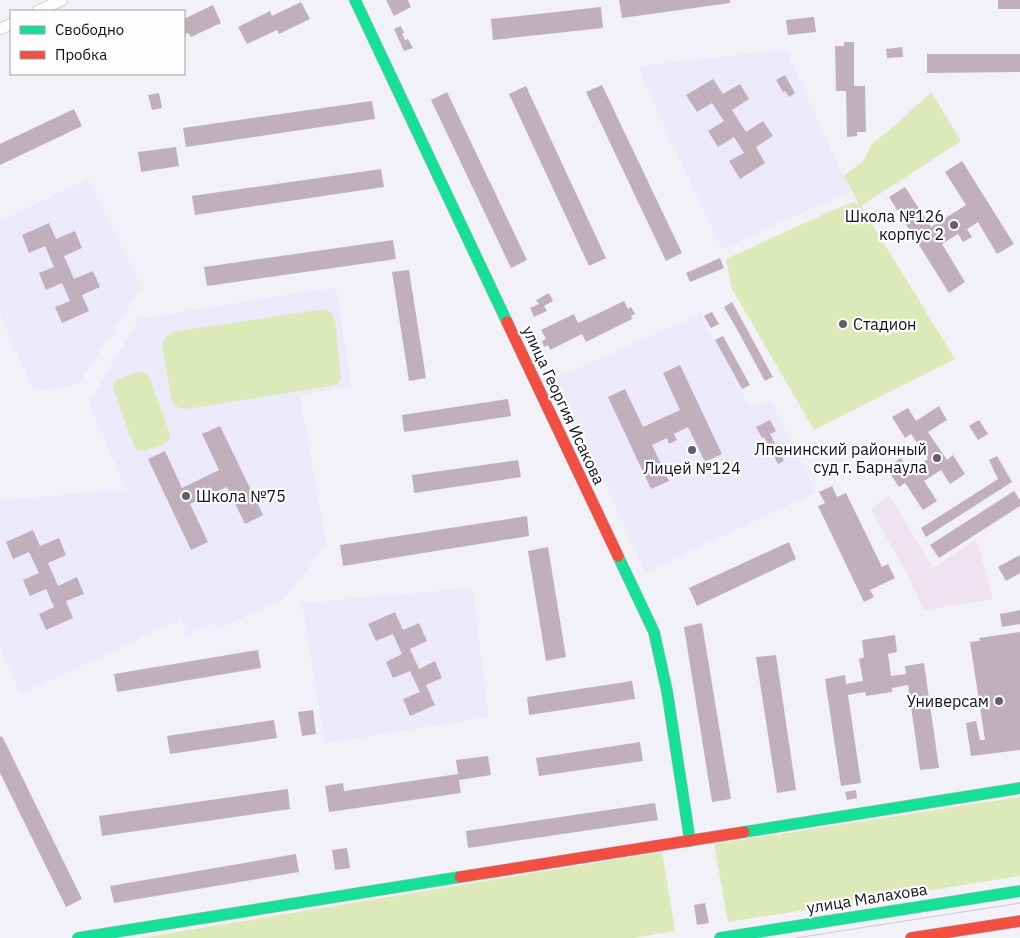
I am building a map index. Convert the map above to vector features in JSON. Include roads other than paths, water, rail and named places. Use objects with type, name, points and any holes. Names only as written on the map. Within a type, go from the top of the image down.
[{"type":"street","points":[[40,10],[62,0]]},
{"type":"street","name":"улица Георгия Исакова","points":[[355,0],[654,632],[667,691],[690,841]]},
{"type":"street","points":[[78,938],[1020,788]]},
{"type":"street","name":"улица Малахова","points":[[720,938],[1020,891]]},
{"type":"street","points":[[910,938],[1020,921]]},
{"type":"tram line","points":[[796,938],[1020,903]]},
{"type":"place","name":"Школа №126 корпус 2","points":[[954,225]]},
{"type":"place","name":"Стадион","points":[[843,324]]},
{"type":"place","name":"Лицей №124","points":[[692,450]]},
{"type":"place","name":"Лпенинский районный суд г. Барнаула","points":[[937,458]]},
{"type":"place","name":"Школа №75","points":[[186,496]]},
{"type":"place","name":"Универсам","points":[[999,701]]}]
